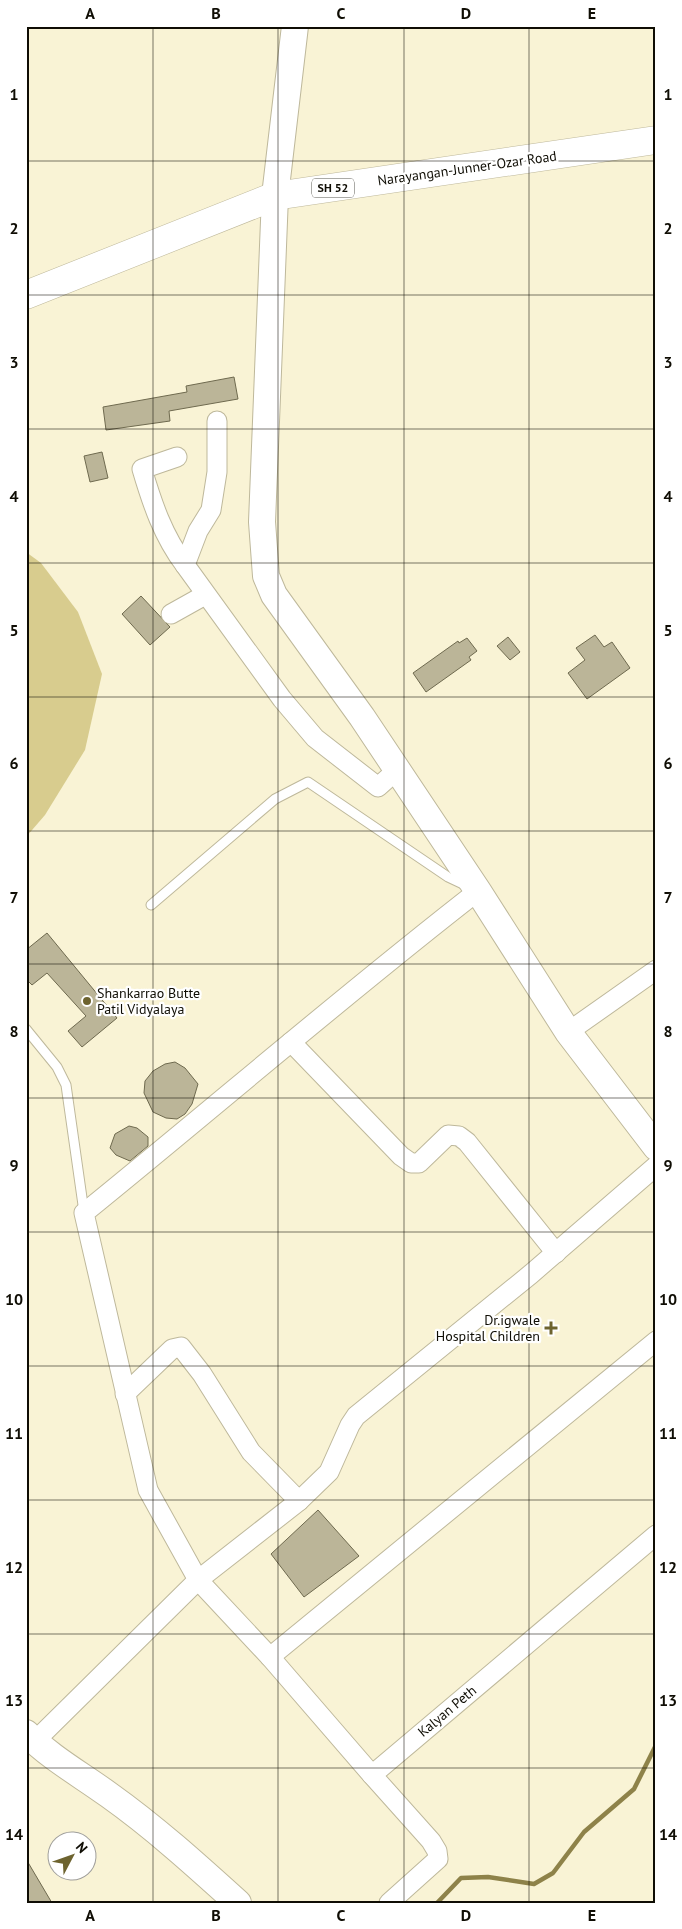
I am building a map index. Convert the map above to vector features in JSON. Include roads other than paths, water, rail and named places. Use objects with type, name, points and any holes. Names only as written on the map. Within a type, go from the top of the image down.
[{"type":"main road","name":"Narayangan-Junner-Ozar Road","points":[[26,295],[275,196],[656,140]]},
{"type":"street","points":[[294,26],[275,196],[262,522],[266,576],[274,595],[362,717],[478,891],[568,1032],[656,1147]]},
{"type":"street","points":[[185,565],[198,531],[211,510],[217,472],[217,421]]},
{"type":"street","points":[[177,457],[142,469],[152,501],[170,546],[282,699],[315,738],[378,787],[397,770]]},
{"type":"street","points":[[171,614],[205,594]]},
{"type":"street","points":[[389,1903],[438,1858],[437,1850],[431,1840],[270,1657],[198,1580],[148,1490],[84,1213],[382,965],[478,891]]},
{"type":"street","points":[[568,1032],[656,970]]},
{"type":"street","points":[[291,1042],[401,1156],[411,1163],[418,1163],[448,1135],[459,1136],[467,1142],[556,1253]]},
{"type":"street","points":[[238,1903],[173,1846],[108,1794],[62,1765],[30,1737],[198,1580],[299,1501],[329,1472],[356,1416],[556,1253],[656,1166]]},
{"type":"street","points":[[270,1657],[656,1341]]},
{"type":"street","points":[[125,1394],[172,1349],[181,1348],[202,1374],[251,1452],[299,1501]]},
{"type":"street","name":"Kalyan Peth","points":[[372,1775],[656,1535]]},
{"type":"lane","points":[[151,904],[276,799],[308,782],[448,877],[478,891]]},
{"type":"lane","points":[[26,1029],[57,1067],[66,1085],[84,1213]]},
{"type":"waterway","points":[[437,1903],[461,1878],[488,1877],[534,1884],[553,1873],[584,1832],[634,1789],[656,1745]]},
{"type":"place","name":"Shankarrao Butte Patil Vidyalaya","points":[[87,1001]]},
{"type":"place","name":"Dr.igwale Hospital Children","points":[[551,1328]]}]
